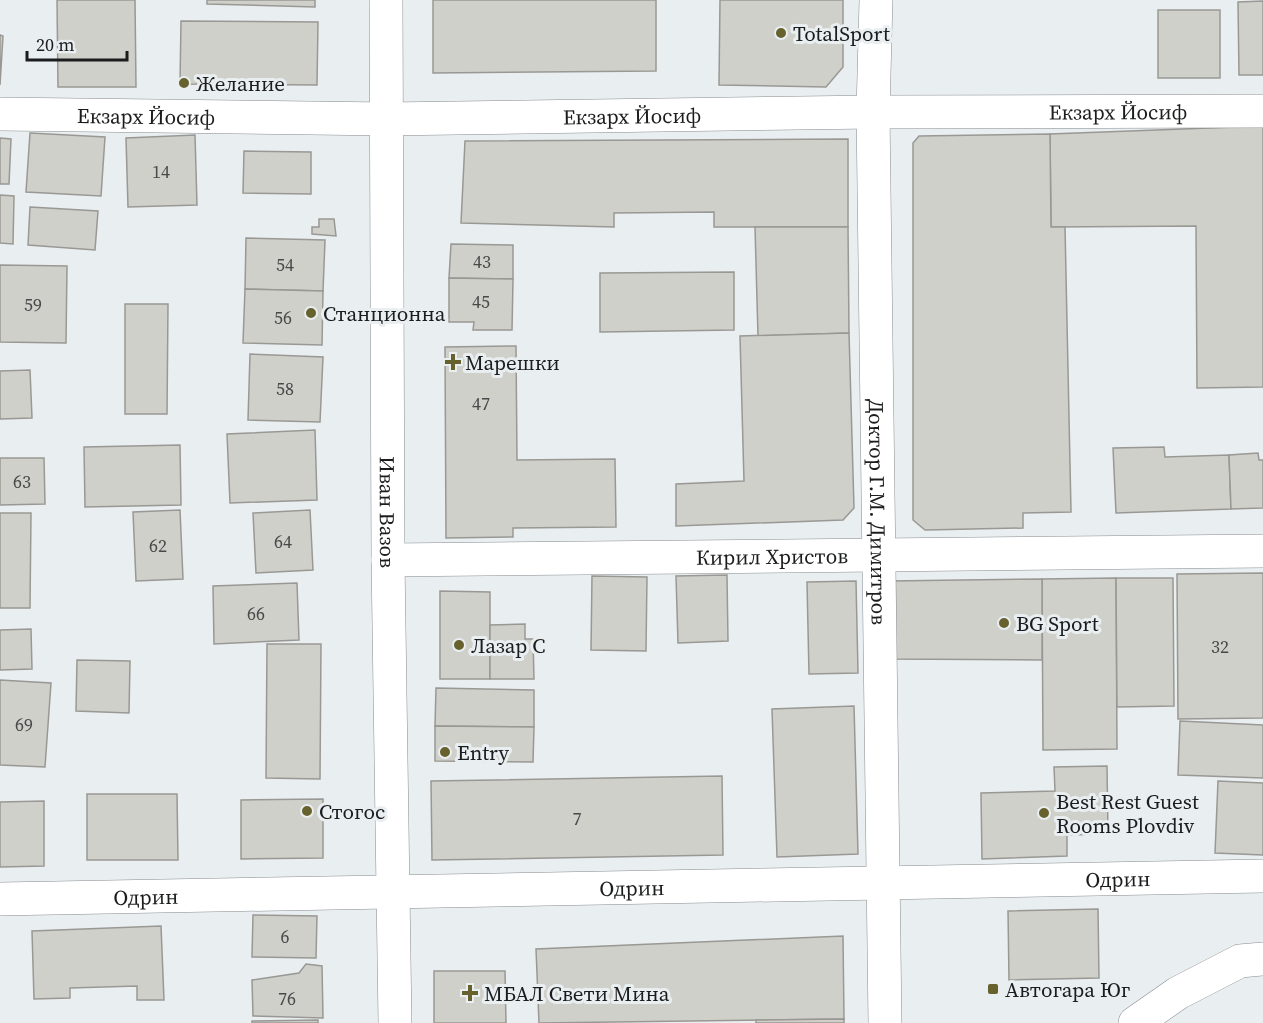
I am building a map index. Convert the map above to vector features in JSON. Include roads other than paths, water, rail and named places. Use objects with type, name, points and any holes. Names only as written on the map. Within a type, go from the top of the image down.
[{"type":"street","name":"Иван Вазов","points":[[386,0],[388,560],[394,1023]]},
{"type":"street","name":"Доктор Г.М. Димитров","points":[[876,0],[873,112],[885,1023]]},
{"type":"street","name":"Екзарх Йосиф","points":[[0,114],[387,119],[873,112],[1263,111]]},
{"type":"street","name":"Кирил Христов","points":[[388,560],[1263,551]]},
{"type":"street","name":"Одрин","points":[[0,899],[392,890],[883,884],[1263,876]]},
{"type":"street","points":[[1135,1023],[1178,993],[1240,961],[1263,959]]},
{"type":"place","name":"TotalSport","points":[[781,33]]},
{"type":"place","name":"Желание","points":[[184,83]]},
{"type":"place","name":"Станционна","points":[[311,313]]},
{"type":"place","name":"Марешки","points":[[453,362]]},
{"type":"place","name":"BG Sport","points":[[1004,623]]},
{"type":"place","name":"Лазар С","points":[[459,645]]},
{"type":"place","name":"Entry","points":[[445,752]]},
{"type":"place","name":"Стогос","points":[[307,811]]},
{"type":"place","name":"Best Rest Guest Rooms Plovdiv","points":[[1044,813]]},
{"type":"place","name":"Автогара Юг","points":[[993,989]]},
{"type":"place","name":"МБАЛ Свети Мина","points":[[470,993]]}]
